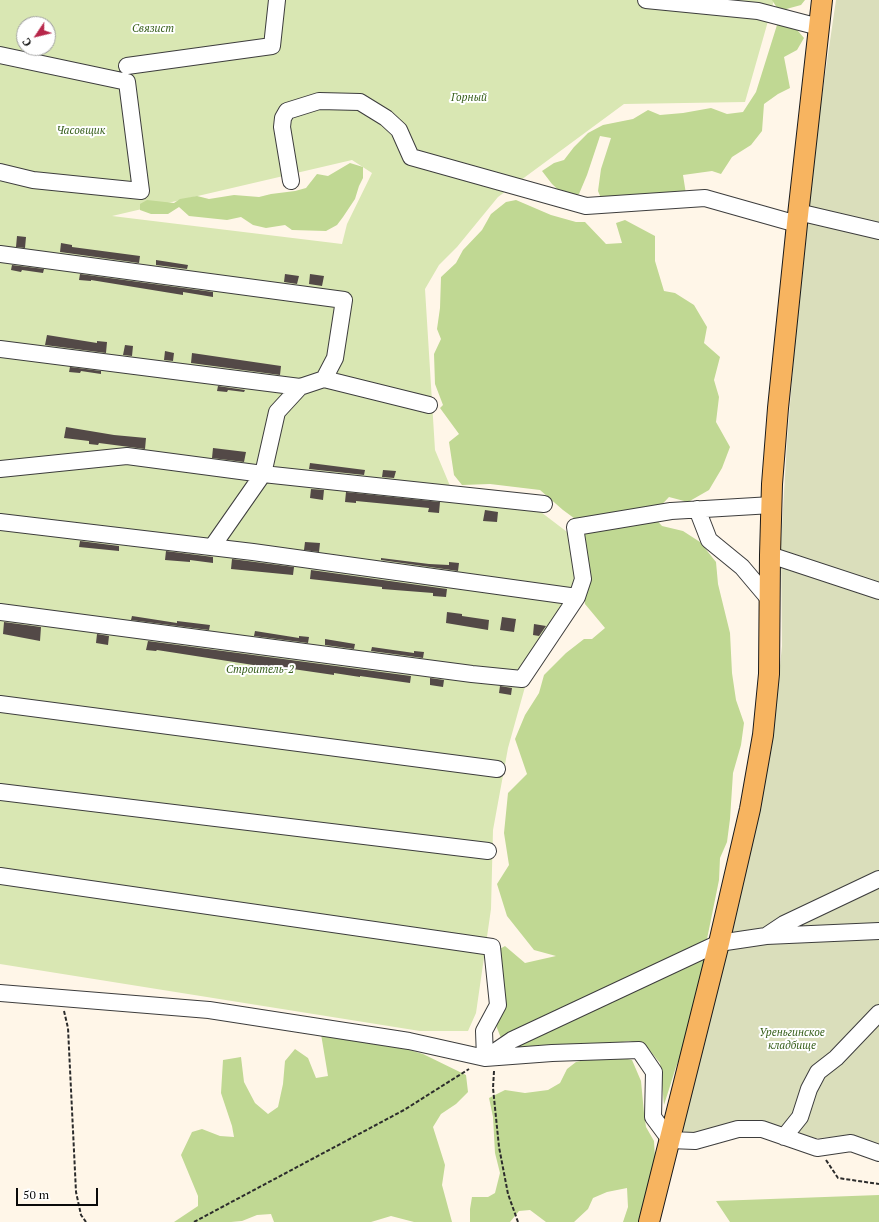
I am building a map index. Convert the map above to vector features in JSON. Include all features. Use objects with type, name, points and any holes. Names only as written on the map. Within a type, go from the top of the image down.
[{"type":"main road","points":[[650,1222],[719,943],[750,808],[763,735],[769,674],[770,555],[778,408],[797,218],[822,0]]},
{"type":"street","points":[[127,66],[272,46],[277,0]]},
{"type":"street","points":[[646,0],[758,11],[819,27]]},
{"type":"street","points":[[0,55],[127,82],[141,191],[33,180],[0,172]]},
{"type":"street","points":[[291,181],[282,127],[283,118],[287,111],[319,101],[360,102],[386,118],[399,130],[411,157],[586,206],[705,198],[797,218],[879,231]]},
{"type":"street","points":[[0,254],[344,300],[335,358],[324,379]]},
{"type":"street","points":[[0,349],[300,387],[324,379],[429,405]]},
{"type":"street","points":[[212,547],[264,474],[277,412],[300,387]]},
{"type":"street","points":[[0,469],[127,456],[264,474],[544,504]]},
{"type":"street","points":[[0,612],[456,672],[522,679],[577,597],[583,579],[575,527],[671,511],[772,505]]},
{"type":"street","points":[[697,509],[709,540],[742,567],[769,599]]},
{"type":"street","points":[[0,522],[212,547],[577,597]]},
{"type":"street","points":[[770,555],[879,591]]},
{"type":"street","points":[[0,704],[497,769]]},
{"type":"street","points":[[0,792],[488,851]]},
{"type":"street","points":[[0,876],[492,947],[498,1005],[484,1031],[490,1058]]},
{"type":"street","points":[[766,936],[784,924],[879,879]]},
{"type":"street","points":[[490,1058],[512,1040],[719,943],[766,936],[879,931]]},
{"type":"street","points":[[0,993],[209,1010],[409,1041],[490,1058],[552,1053],[639,1050],[654,1072],[653,1117],[670,1140],[695,1141],[738,1129],[762,1129],[817,1148],[852,1143],[879,1153]]},
{"type":"street","points":[[784,1137],[800,1117],[809,1089],[818,1072],[836,1058],[879,1013]]},
{"type":"path","points":[[49,997],[64,1011],[68,1028],[76,1192],[81,1215],[86,1222]]},
{"type":"path","points":[[194,1222],[404,1110],[490,1058],[499,1147],[508,1194],[518,1222]]},
{"type":"path","points":[[817,1148],[838,1178],[879,1184]]},
{"type":"green space","name":"Строитель-2","points":[[0,0],[774,0],[745,102],[624,104],[498,197],[457,247],[439,265],[425,289],[435,450],[453,493],[529,503],[575,538],[574,609],[530,669],[508,748],[493,830],[491,909],[476,1013],[468,1031],[420,1031],[0,964]],"holes":[[[352,160],[372,173],[347,224],[342,244],[112,216]]]},
{"type":"green space","points":[[772,0],[805,0],[801,5],[779,11]]},
{"type":"green space","name":"Уреньгинское кладбище","points":[[836,0],[879,0],[879,1145],[852,1135],[810,1139],[769,1124],[743,1120],[701,1134],[680,1131],[773,735],[782,646],[781,543],[787,442],[806,205]]},
{"type":"green space","points":[[792,24],[804,38],[797,50],[784,57],[790,88],[764,104],[762,131],[751,145],[732,157],[721,174],[712,171],[683,175],[686,194],[605,208],[598,191],[601,169],[611,138],[600,136],[579,194],[568,199],[552,184],[542,171],[554,163],[564,160],[588,133],[603,125],[633,119],[648,110],[660,115],[711,108],[727,114],[743,112],[756,92],[777,25]]},
{"type":"green space","points":[[350,163],[363,167],[363,178],[355,199],[343,217],[337,225],[326,231],[292,230],[285,225],[266,228],[253,225],[241,217],[227,220],[189,216],[179,207],[168,214],[151,214],[140,210],[140,204],[147,200],[174,203],[180,199],[197,196],[209,199],[234,195],[259,197],[295,191],[306,188],[317,174],[328,176]]},
{"type":"green space","points":[[516,200],[551,215],[576,222],[585,222],[606,244],[622,243],[616,223],[625,220],[655,236],[655,261],[664,291],[675,293],[694,305],[707,327],[704,343],[720,357],[714,380],[719,397],[716,422],[730,447],[722,468],[709,490],[688,502],[669,497],[652,515],[662,526],[683,531],[700,542],[716,562],[718,584],[730,633],[732,673],[736,700],[744,723],[741,745],[733,773],[727,842],[720,858],[719,880],[707,939],[706,963],[688,1036],[664,1105],[660,1063],[646,1046],[629,1041],[602,1045],[509,1050],[501,1038],[497,1028],[488,992],[489,955],[505,946],[525,963],[556,956],[534,950],[507,916],[497,884],[509,865],[504,833],[508,793],[527,774],[515,739],[525,715],[539,693],[544,675],[566,653],[584,639],[592,639],[605,628],[585,604],[582,524],[540,490],[490,484],[462,485],[454,475],[449,442],[459,434],[440,408],[443,405],[435,384],[434,354],[441,339],[437,329],[440,308],[441,277],[456,263],[463,250],[482,230],[491,214],[506,202]]},
{"type":"green space","points":[[321,1034],[386,1043],[423,1054],[466,1075],[468,1092],[456,1104],[441,1114],[433,1127],[445,1165],[442,1185],[452,1222],[414,1222],[391,1216],[371,1222],[274,1222],[271,1214],[257,1215],[242,1221],[231,1222],[174,1222],[198,1206],[198,1196],[181,1155],[192,1132],[202,1129],[220,1136],[234,1137],[221,1093],[223,1060],[241,1057],[244,1082],[255,1103],[268,1114],[278,1107],[283,1084],[285,1061],[295,1049],[308,1058],[316,1078],[328,1076]]},
{"type":"green space","points":[[615,1056],[632,1060],[641,1081],[646,1127],[654,1141],[655,1158],[638,1222],[623,1222],[628,1207],[627,1188],[607,1192],[593,1198],[588,1209],[574,1222],[546,1222],[530,1210],[519,1211],[510,1222],[470,1222],[472,1197],[488,1197],[495,1193],[500,1173],[495,1153],[493,1117],[489,1098],[505,1090],[525,1093],[548,1090],[560,1083],[567,1069],[576,1062],[598,1057]]},
{"type":"green space","points":[[879,1195],[879,1222],[730,1222],[716,1201]]},
{"type":"building","points":[[17,236],[26,237],[25,248],[16,247]]},
{"type":"building","points":[[61,243],[72,245],[72,247],[140,256],[139,263],[60,252]]},
{"type":"building","points":[[156,260],[188,265],[187,269],[156,265]]},
{"type":"building","points":[[12,265],[44,269],[43,273],[22,270],[21,272],[11,270]]},
{"type":"building","points":[[80,274],[213,292],[213,297],[183,292],[183,295],[91,280],[79,280]]},
{"type":"building","points":[[285,274],[299,276],[297,284],[284,282]]},
{"type":"building","points":[[310,274],[324,276],[322,286],[309,284]]},
{"type":"building","points":[[47,335],[97,343],[97,341],[107,342],[106,353],[45,345]]},
{"type":"building","points":[[125,345],[133,346],[132,356],[123,355]]},
{"type":"building","points":[[165,351],[174,353],[173,361],[164,360]]},
{"type":"building","points":[[192,353],[281,366],[280,375],[191,363]]},
{"type":"building","points":[[70,367],[101,371],[101,374],[81,371],[80,373],[69,372]]},
{"type":"building","points":[[218,386],[245,390],[244,392],[228,390],[227,392],[217,391]]},
{"type":"building","points":[[66,427],[114,435],[146,438],[145,449],[99,443],[98,445],[89,444],[89,441],[64,438]]},
{"type":"building","points":[[213,448],[246,452],[244,462],[212,458]]},
{"type":"building","points":[[310,463],[365,470],[364,475],[309,469]]},
{"type":"building","points":[[383,470],[396,471],[394,478],[382,477]]},
{"type":"building","points":[[311,489],[324,490],[323,500],[310,498]]},
{"type":"building","points":[[346,492],[440,502],[439,513],[428,512],[429,508],[356,501],[356,503],[345,502]]},
{"type":"building","points":[[485,510],[498,512],[497,522],[483,521]]},
{"type":"building","points":[[80,541],[119,546],[119,551],[79,547]]},
{"type":"building","points":[[305,542],[320,543],[319,552],[304,550]]},
{"type":"building","points":[[166,551],[213,557],[213,563],[190,560],[190,562],[165,560]]},
{"type":"building","points":[[381,558],[429,564],[449,565],[449,562],[459,563],[458,571],[381,560]]},
{"type":"building","points":[[232,559],[294,567],[293,575],[231,569]]},
{"type":"building","points":[[311,570],[447,589],[446,597],[433,596],[433,593],[382,589],[382,587],[310,579]]},
{"type":"building","points":[[447,612],[489,620],[488,630],[446,623]]},
{"type":"building","points":[[132,616],[177,623],[177,621],[210,625],[209,630],[131,620]]},
{"type":"building","points":[[502,617],[516,619],[514,632],[500,630]]},
{"type":"building","points":[[4,622],[41,627],[40,641],[3,634]]},
{"type":"building","points":[[534,624],[546,626],[539,636],[533,635]]},
{"type":"building","points":[[255,631],[299,638],[299,636],[309,637],[308,643],[254,636]]},
{"type":"building","points":[[97,634],[109,636],[108,645],[96,643]]},
{"type":"building","points":[[325,639],[355,644],[354,649],[325,645]]},
{"type":"building","points":[[148,641],[411,676],[410,683],[334,673],[334,675],[279,667],[279,669],[157,650],[146,650]]},
{"type":"building","points":[[372,647],[414,653],[414,651],[424,652],[423,658],[371,651]]},
{"type":"building","points":[[430,678],[444,680],[443,687],[430,685]]},
{"type":"building","points":[[500,686],[512,688],[511,695],[499,693]]},
{"type":"park label","name":"Связист","points":[[153,29]]},
{"type":"park label","name":"Горный","points":[[469,98]]},
{"type":"park label","name":"Часовщик","points":[[81,131]]}]
